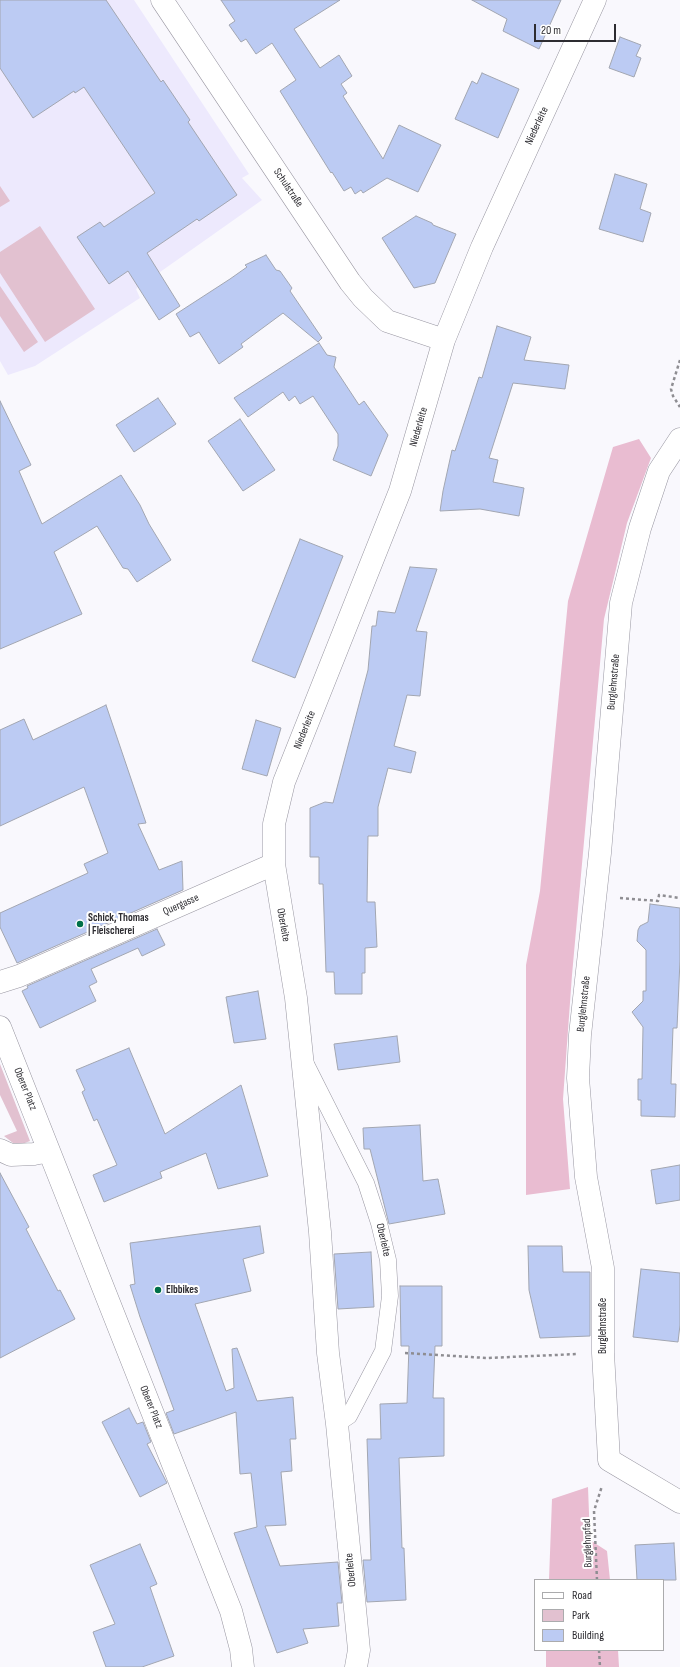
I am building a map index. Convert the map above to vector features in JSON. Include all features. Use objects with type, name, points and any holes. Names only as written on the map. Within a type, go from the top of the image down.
[{"type":"street","name":"Schulstraße","points":[[162,0],[350,282],[363,298],[387,321],[444,340]]},
{"type":"street","name":"Niederleite","points":[[274,864],[274,824],[284,782],[400,491],[444,340],[482,247],[595,0]]},
{"type":"street","name":"Burglehnstraße","points":[[609,1460],[603,1353],[603,1268],[586,1177],[578,1078],[580,1035],[595,896],[621,603],[640,528],[659,471],[680,439]]},
{"type":"street","name":"Quergasse","points":[[0,982],[20,976],[274,864]]},
{"type":"street","name":"Oberleite","points":[[274,864],[296,998],[303,1057],[320,1232],[328,1353],[337,1424],[359,1650],[356,1667]]},
{"type":"street","name":"Oberer Platz","points":[[0,1027],[232,1610],[241,1650],[243,1667]]},
{"type":"street","points":[[0,1150],[11,1155],[34,1154],[49,1151]]},
{"type":"street","points":[[609,1460],[680,1502]]},
{"type":"lane","name":"Oberleite","points":[[303,1057],[366,1183],[379,1223],[388,1260],[390,1296],[383,1351],[349,1416],[337,1424]]},
{"type":"path","points":[[680,360],[671,389],[673,396],[680,407]]},
{"type":"path","points":[[595,896],[658,901],[659,895],[680,898]]},
{"type":"path","points":[[383,1351],[487,1358],[603,1353]]},
{"type":"path","name":"Burglehnpfad","points":[[597,1579],[594,1510],[609,1460]]},
{"type":"path","points":[[599,1651],[600,1667]]},
{"type":"shaded area","points":[[0,0],[134,0],[249,174],[242,178],[262,200],[136,289],[140,298],[35,366],[8,375],[0,361]]},
{"type":"shaded area","points":[[639,439],[651,458],[627,523],[604,619],[572,975],[563,1099],[570,1189],[526,1195],[526,965],[540,891],[568,601],[613,447]]},
{"type":"shaded area","points":[[588,1487],[590,1540],[607,1551],[610,1579],[549,1579],[552,1499]]},
{"type":"shaded area","points":[[546,1651],[618,1651],[619,1667],[546,1667]]},
{"type":"green space","points":[[0,186],[10,201],[0,207]]},
{"type":"green space","points":[[40,226],[95,309],[45,342],[0,273],[0,252]]},
{"type":"green space","points":[[0,286],[38,342],[24,352],[0,316]]},
{"type":"green space","points":[[0,1064],[30,1141],[22,1144],[13,1143],[4,1136],[17,1131],[0,1095]]},
{"type":"building","points":[[0,0],[106,0],[161,82],[163,80],[190,120],[188,122],[237,195],[199,221],[197,219],[147,253],[180,306],[159,320],[128,271],[109,284],[77,237],[100,222],[104,227],[155,193],[84,87],[75,93],[74,91],[33,118],[0,68]]},
{"type":"building","points":[[221,0],[340,0],[294,29],[320,68],[339,55],[352,76],[341,84],[347,93],[343,96],[383,159],[399,125],[441,145],[418,192],[387,178],[363,193],[361,190],[355,194],[351,187],[344,191],[332,172],[331,173],[280,91],[296,80],[272,43],[256,54],[246,39],[241,42],[229,25],[235,21]]},
{"type":"building","points":[[472,0],[561,0],[539,49],[503,31],[507,19]]},
{"type":"building","points":[[620,37],[641,45],[636,56],[641,58],[634,77],[609,68]]},
{"type":"building","points":[[482,73],[519,89],[498,138],[455,119],[472,81],[477,84]]},
{"type":"building","points":[[615,174],[647,184],[640,209],[651,213],[643,242],[599,229]]},
{"type":"building","points":[[416,216],[432,223],[433,225],[456,234],[435,283],[414,288],[382,238]]},
{"type":"building","points":[[266,255],[276,270],[280,271],[292,288],[290,291],[322,338],[318,342],[283,313],[241,344],[243,347],[219,364],[199,332],[190,337],[176,314],[247,267],[245,265]]},
{"type":"building","points":[[497,326],[531,337],[524,360],[569,365],[565,389],[513,383],[489,458],[498,460],[493,482],[524,488],[519,516],[480,509],[440,511],[452,450],[455,451],[479,377],[482,378]]},
{"type":"building","points":[[319,343],[327,355],[336,357],[334,367],[359,405],[364,401],[388,435],[371,476],[333,460],[338,446],[338,434],[313,396],[300,404],[295,396],[289,401],[283,392],[248,417],[234,398]]},
{"type":"building","points":[[158,398],[176,424],[134,452],[116,425]]},
{"type":"building","points":[[0,401],[31,465],[19,471],[42,524],[121,475],[171,560],[137,582],[128,569],[123,568],[97,526],[54,552],[82,614],[0,649]]},
{"type":"building","points":[[240,419],[275,470],[243,491],[208,441]]},
{"type":"building","points":[[300,539],[343,556],[295,678],[252,661]]},
{"type":"building","points":[[410,567],[437,569],[416,631],[427,632],[420,696],[407,695],[394,746],[416,752],[411,773],[388,768],[378,807],[378,836],[368,836],[367,902],[375,902],[377,947],[365,948],[365,973],[362,973],[362,994],[335,994],[334,972],[326,972],[323,884],[319,884],[319,857],[310,857],[310,808],[325,802],[333,803],[368,670],[372,626],[376,626],[378,611],[395,613]]},
{"type":"building","points":[[106,705],[146,823],[138,824],[159,870],[182,861],[183,890],[17,963],[0,927],[0,913],[88,873],[84,864],[108,853],[84,787],[0,826],[0,730],[24,719],[33,740]]},
{"type":"building","points":[[256,720],[281,728],[267,776],[242,769]]},
{"type":"building","points":[[650,904],[680,908],[680,960],[677,1028],[673,1028],[671,1084],[676,1084],[675,1117],[641,1116],[641,1100],[638,1100],[638,1079],[642,1079],[643,1027],[632,1012],[643,1001],[643,991],[646,991],[646,950],[637,941],[640,926],[648,922]]},
{"type":"building","points":[[157,929],[165,945],[142,956],[138,948],[91,969],[97,982],[89,986],[96,1001],[40,1028],[22,991],[28,988],[27,986]]},
{"type":"building","points":[[258,991],[266,1039],[234,1043],[226,997]]},
{"type":"building","points":[[397,1036],[400,1062],[338,1070],[334,1044]]},
{"type":"building","points":[[129,1048],[165,1134],[241,1085],[268,1176],[218,1189],[206,1153],[160,1172],[162,1178],[104,1202],[93,1175],[117,1165],[97,1119],[94,1121],[82,1092],[85,1090],[76,1070]]},
{"type":"building","points":[[420,1125],[423,1181],[438,1179],[445,1214],[389,1224],[370,1149],[364,1149],[363,1128]]},
{"type":"building","points":[[680,1165],[680,1200],[656,1204],[651,1170]]},
{"type":"building","points":[[0,1173],[29,1227],[26,1229],[58,1291],[60,1290],[75,1319],[0,1358]]},
{"type":"building","points":[[260,1226],[264,1253],[243,1259],[251,1291],[195,1304],[226,1391],[234,1388],[232,1349],[237,1348],[257,1401],[293,1397],[296,1439],[290,1439],[292,1471],[281,1472],[286,1525],[265,1526],[280,1566],[338,1562],[342,1603],[337,1603],[339,1626],[303,1629],[308,1643],[277,1653],[234,1533],[257,1527],[251,1473],[240,1474],[236,1412],[174,1434],[166,1413],[174,1410],[130,1285],[135,1284],[130,1243]]},
{"type":"building","points":[[528,1246],[562,1246],[563,1272],[590,1272],[590,1336],[540,1338],[529,1290]]},
{"type":"building","points":[[371,1252],[374,1307],[338,1309],[334,1254]]},
{"type":"building","points":[[641,1269],[680,1273],[680,1325],[678,1342],[633,1337]]},
{"type":"building","points":[[400,1286],[442,1286],[442,1346],[435,1346],[433,1398],[444,1398],[444,1456],[399,1458],[402,1548],[404,1548],[406,1600],[367,1602],[363,1560],[371,1560],[367,1439],[381,1439],[380,1404],[407,1403],[409,1346],[401,1346]]},
{"type":"building","points":[[129,1408],[137,1424],[143,1422],[151,1442],[147,1444],[167,1483],[140,1497],[102,1422]]},
{"type":"building","points":[[674,1543],[676,1580],[637,1579],[635,1545]]},
{"type":"building","points":[[140,1544],[157,1584],[150,1587],[174,1656],[142,1667],[106,1667],[93,1632],[115,1624],[90,1565]]},
{"type":"place","name":"Schick, Thomas | Fleischerei","points":[[80,924]]},
{"type":"place","name":"Elbbikes","points":[[158,1290]]}]
